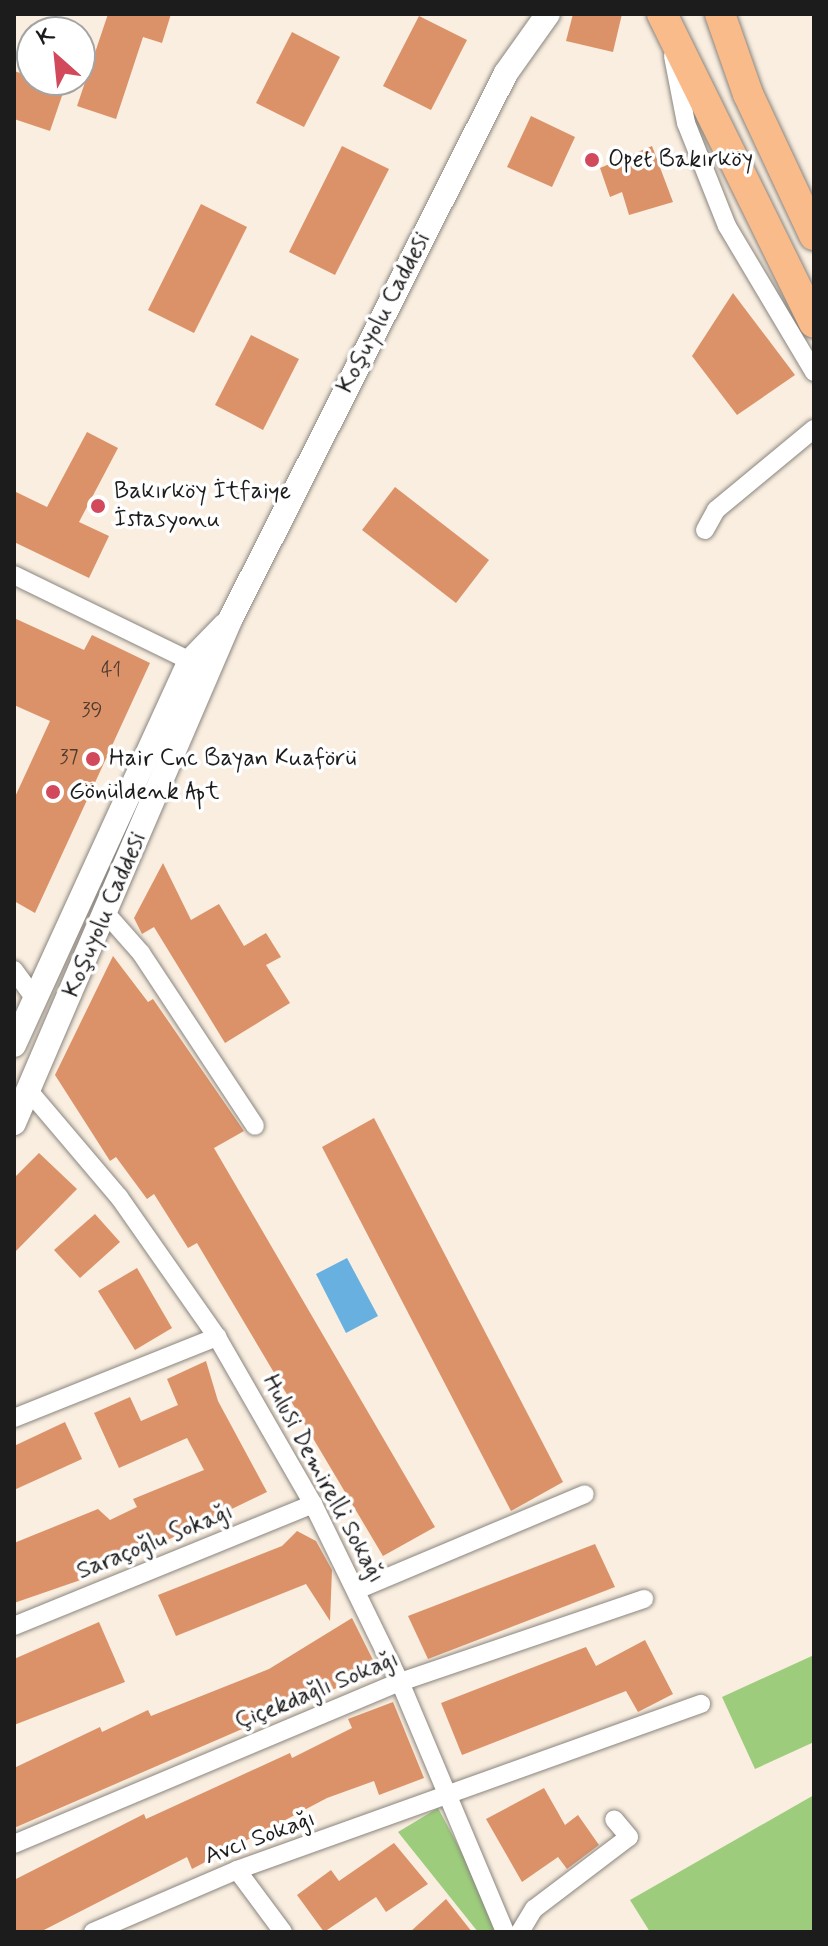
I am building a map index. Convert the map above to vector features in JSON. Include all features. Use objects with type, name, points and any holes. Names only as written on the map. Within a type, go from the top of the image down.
[{"type":"main road","points":[[720,14],[748,94],[814,235]]},
{"type":"main road","points":[[665,20],[814,323]]},
{"type":"street","name":"Koşuyolu Caddesi","points":[[14,1123],[65,1008],[103,910],[204,697],[231,618],[506,73],[548,14]]},
{"type":"street","points":[[665,20],[686,123],[727,226],[814,372]]},
{"type":"street","points":[[705,530],[716,510],[814,429]]},
{"type":"street","points":[[14,575],[190,661]]},
{"type":"street","name":"Koşuyolu Caddesi","points":[[14,1045],[190,661],[231,618]]},
{"type":"street","points":[[103,910],[141,953],[255,1126]]},
{"type":"street","points":[[14,970],[35,999],[65,1008]]},
{"type":"street","name":"Hulusi Demirelli Sokağı","points":[[29,1091],[119,1197],[217,1337],[313,1504],[400,1682],[505,1932]]},
{"type":"street","points":[[14,1418],[217,1337]]},
{"type":"street","points":[[357,1590],[585,1494]]},
{"type":"street","name":"Saraçoğlu Sokağı","points":[[14,1626],[313,1504]]},
{"type":"street","name":"Çiçekdağlı Sokağı","points":[[14,1844],[400,1682],[644,1599]]},
{"type":"street","name":"Avcı Sokağı","points":[[93,1932],[237,1870],[701,1704]]},
{"type":"street","points":[[520,1932],[534,1909],[629,1837],[614,1819]]},
{"type":"street","points":[[237,1870],[283,1932]]},
{"type":"green space","points":[[814,1655],[814,1742],[755,1769],[722,1697]]},
{"type":"green space","points":[[814,1795],[814,1932],[650,1932],[630,1900]]},
{"type":"green space","points":[[438,1808],[502,1928],[498,1932],[478,1932],[398,1832]]},
{"type":"water","points":[[347,1258],[378,1316],[346,1333],[316,1274]]},
{"type":"building","points":[[108,14],[171,14],[162,43],[143,37],[116,119],[77,106],[80,96],[96,96],[96,50]]},
{"type":"building","points":[[573,14],[622,14],[613,52],[566,41]]},
{"type":"building","points":[[419,16],[467,40],[431,110],[383,86]]},
{"type":"building","points":[[292,32],[340,57],[304,127],[256,103]]},
{"type":"building","points":[[14,71],[16,96],[62,96],[50,131],[14,119]]},
{"type":"building","points":[[531,116],[575,137],[552,187],[507,167]]},
{"type":"building","points":[[342,146],[389,169],[335,275],[289,252]]},
{"type":"building","points":[[652,146],[673,202],[629,215],[622,192],[610,197],[600,168]]},
{"type":"building","points":[[201,204],[247,227],[194,333],[148,310]]},
{"type":"building","points":[[733,293],[795,375],[737,415],[692,356]]},
{"type":"building","points":[[251,335],[299,359],[263,430],[215,405]]},
{"type":"building","points":[[87,432],[118,448],[79,522],[109,536],[89,578],[14,542],[14,491],[47,507]]},
{"type":"building","points":[[395,487],[489,560],[456,603],[362,530]]},
{"type":"building","points":[[14,618],[84,650],[92,635],[150,663],[35,913],[14,901],[14,799],[50,721],[14,705]]},
{"type":"building","points":[[163,863],[191,920],[219,904],[244,946],[266,933],[281,957],[266,965],[290,1003],[225,1043],[154,927],[142,934],[134,918]]},
{"type":"building","points":[[113,956],[148,1002],[153,999],[244,1131],[214,1148],[435,1527],[383,1556],[197,1243],[188,1248],[154,1194],[147,1199],[116,1157],[110,1161],[55,1075]]},
{"type":"building","points":[[374,1118],[563,1482],[511,1511],[322,1147]]},
{"type":"building","points":[[39,1153],[77,1189],[14,1253],[14,1178]]},
{"type":"building","points":[[95,1214],[120,1242],[80,1278],[54,1250]]},
{"type":"building","points":[[137,1268],[172,1328],[135,1350],[98,1291]]},
{"type":"building","points":[[206,1361],[218,1401],[267,1492],[95,1575],[14,1603],[14,1543],[98,1509],[110,1520],[137,1507],[133,1499],[204,1470],[187,1438],[119,1468],[94,1413],[130,1397],[141,1421],[178,1405],[167,1379]]},
{"type":"building","points":[[65,1422],[82,1459],[14,1490],[14,1446]]},
{"type":"building","points":[[297,1531],[316,1541],[332,1570],[330,1621],[306,1584],[176,1636],[158,1595],[282,1546]]},
{"type":"building","points":[[595,1544],[615,1587],[428,1659],[408,1616]]},
{"type":"building","points":[[352,1618],[378,1670],[14,1828],[14,1768],[100,1727],[102,1732],[148,1710],[151,1716],[269,1669]]},
{"type":"building","points":[[99,1622],[125,1682],[14,1725],[14,1659]]},
{"type":"building","points":[[645,1640],[673,1694],[638,1712],[626,1691],[462,1755],[441,1703],[586,1647],[596,1666]]},
{"type":"building","points":[[393,1702],[424,1778],[379,1795],[374,1781],[327,1798],[192,1869],[187,1857],[40,1932],[14,1932],[14,1880],[144,1814],[146,1819],[290,1753],[292,1758],[352,1728],[348,1719]]},
{"type":"building","points":[[544,1788],[565,1825],[578,1815],[599,1845],[567,1869],[558,1857],[522,1882],[486,1819]]},
{"type":"building","points":[[394,1843],[428,1884],[386,1912],[376,1897],[324,1932],[297,1895],[331,1870],[339,1881]]},
{"type":"building","points":[[446,1899],[472,1932],[410,1932]]},
{"type":"place","name":"Opet Bakırköy","points":[[592,160]]},
{"type":"place","name":"Bakırköy İtfaiye İstasyonu","points":[[98,506]]},
{"type":"place","name":"Hair Cnc Bayan Kuaförü","points":[[93,759]]},
{"type":"place","name":"Gönüldenk Apt","points":[[53,792]]}]
